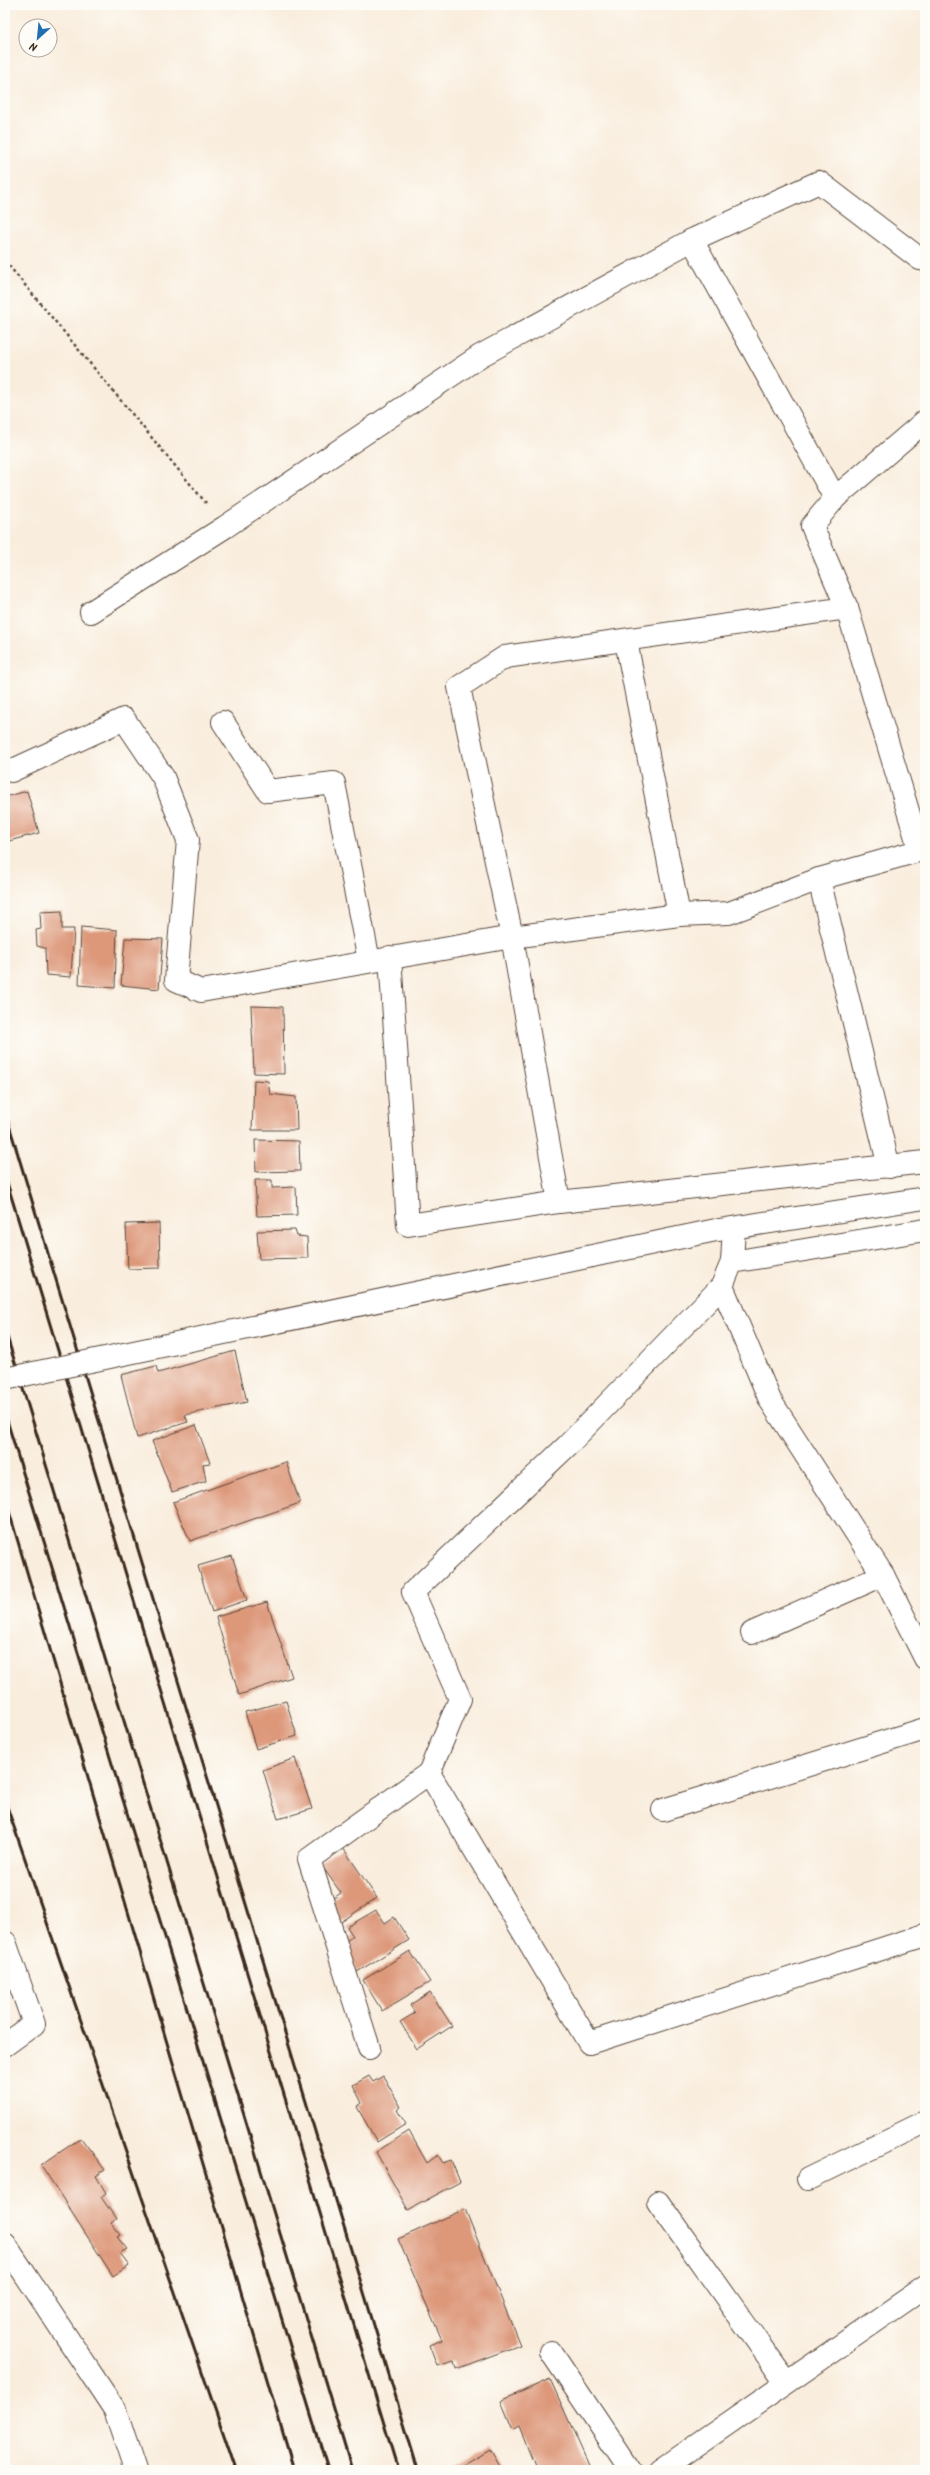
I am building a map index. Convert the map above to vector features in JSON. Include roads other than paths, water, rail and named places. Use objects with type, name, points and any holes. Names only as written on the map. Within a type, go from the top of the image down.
[{"type":"street","points":[[91,612],[225,527],[480,356],[692,240],[819,182],[920,259],[925,260]]},
{"type":"street","points":[[692,240],[835,498]]},
{"type":"street","points":[[11,771],[124,719],[163,777],[188,840],[176,980],[201,992],[512,936],[679,915],[729,913],[819,879],[922,850],[847,608],[812,526],[835,498],[925,421]]},
{"type":"street","points":[[559,1202],[512,936],[460,687],[506,657],[626,642],[847,608]]},
{"type":"street","points":[[626,642],[679,915]]},
{"type":"street","points":[[223,722],[268,791],[334,783],[369,961]]},
{"type":"street","points":[[819,879],[889,1167]]},
{"type":"street","points":[[390,957],[408,1225],[559,1202],[925,1162]]},
{"type":"street","points":[[5,1379],[725,1229],[925,1198]]},
{"type":"street","points":[[369,2048],[308,1858],[429,1773],[460,1699],[413,1592],[567,1446],[722,1286],[732,1262],[725,1229]]},
{"type":"street","points":[[732,1262],[925,1230]]},
{"type":"street","points":[[722,1286],[770,1400],[883,1575],[925,1658]]},
{"type":"street","points":[[752,1633],[883,1575]]},
{"type":"street","points":[[663,1810],[925,1729]]},
{"type":"street","points":[[429,1773],[589,2043],[925,1935]]},
{"type":"street","points":[[5,1942],[34,2024],[5,2045]]},
{"type":"street","points":[[808,2179],[925,2122]]},
{"type":"street","points":[[658,2202],[786,2382]]},
{"type":"street","points":[[5,2244],[115,2410],[135,2470]]},
{"type":"street","points":[[661,2470],[925,2287]]},
{"type":"street","points":[[551,2352],[630,2470]]},
{"type":"railway","points":[[5,1112],[418,2470]]},
{"type":"railway","points":[[5,1176],[398,2470]]},
{"type":"railway","points":[[5,1330],[352,2470]]},
{"type":"railway","points":[[5,1414],[328,2470]]},
{"type":"railway","points":[[5,1498],[294,2470]]},
{"type":"railway","points":[[5,1801],[236,2470]]}]
